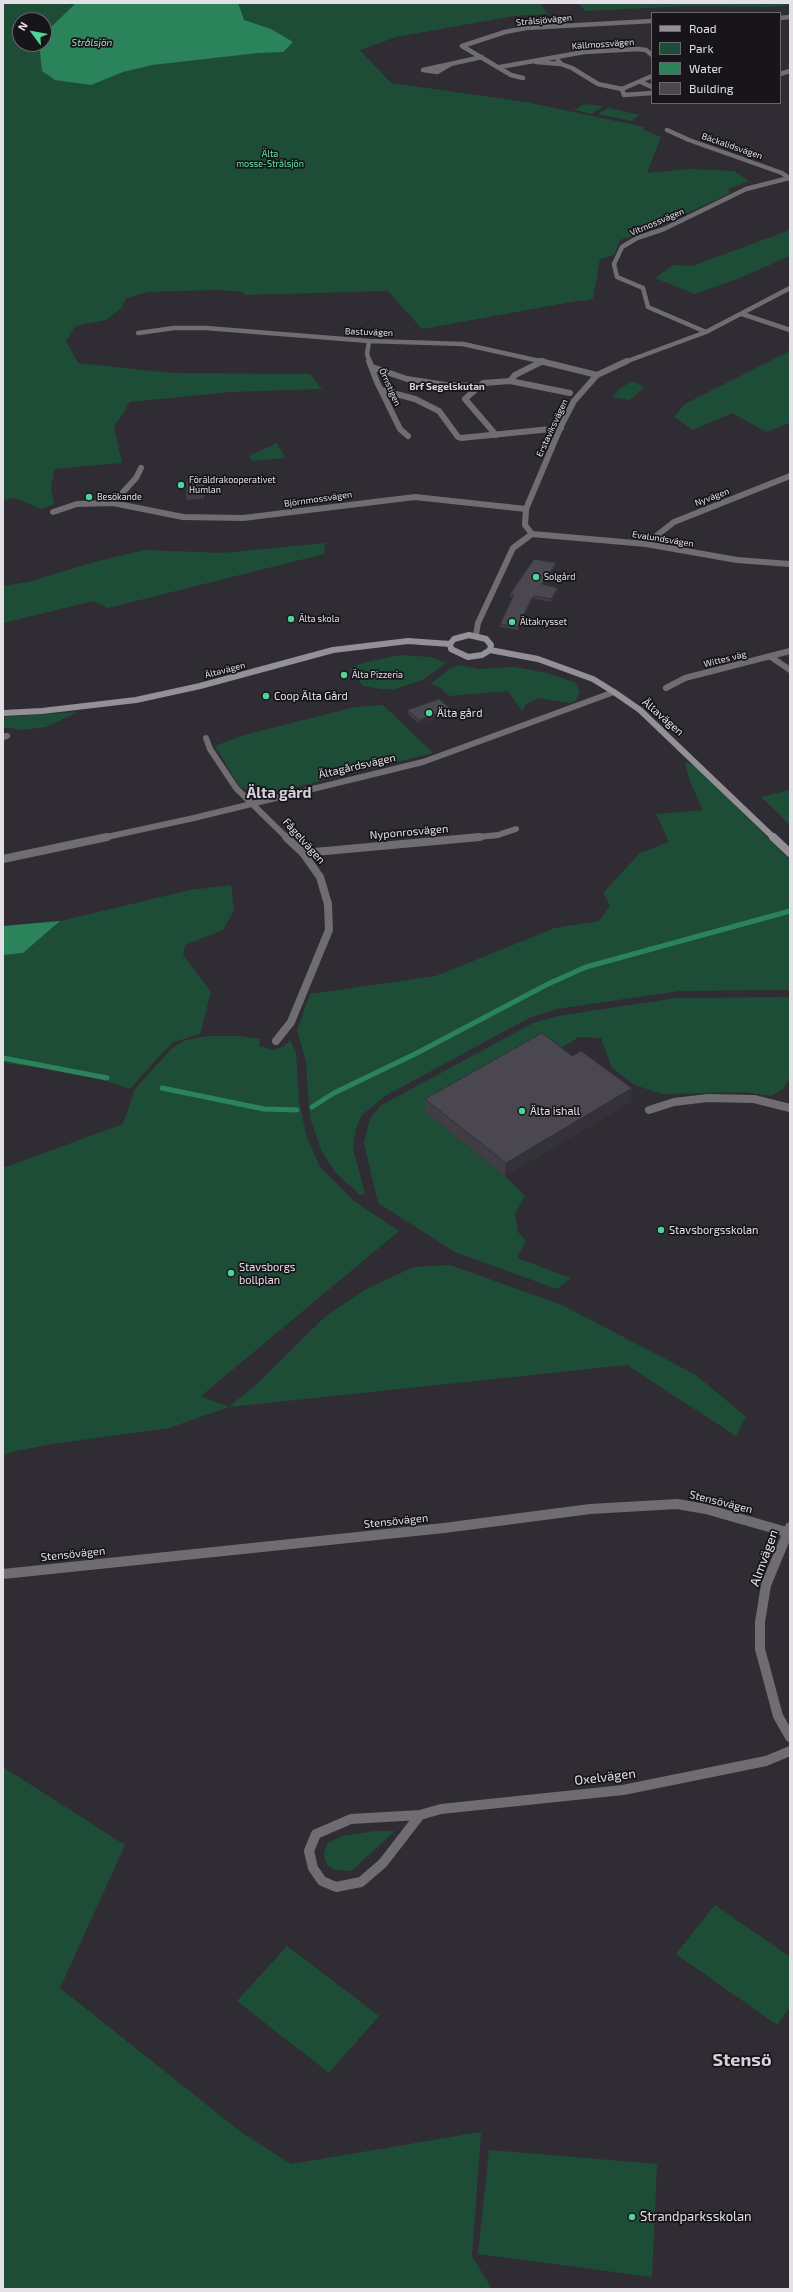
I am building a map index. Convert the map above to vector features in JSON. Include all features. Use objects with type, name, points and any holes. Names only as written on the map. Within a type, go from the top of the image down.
[{"type":"main road","points":[[476,635],[489,641],[491,645],[490,650],[482,655],[465,656],[455,653],[450,644],[454,639],[462,636],[476,635]]},
{"type":"main road","name":"Ältavägen","points":[[3,713],[42,711],[136,700],[214,683],[333,650],[408,641],[450,644]]},
{"type":"main road","name":"Ältavägen","points":[[490,650],[538,659],[593,679],[614,692],[640,710],[790,852]]},
{"type":"street","name":"Strålsjövägen","points":[[523,78],[511,75],[500,67],[462,46],[464,44],[505,32],[526,28],[651,21]]},
{"type":"street","name":"Källmossvägen","points":[[553,57],[584,52],[620,49],[643,50],[651,54]]},
{"type":"street","points":[[451,64],[437,72],[423,70],[432,66],[451,64],[482,57]]},
{"type":"street","points":[[500,67],[553,57],[561,64]]},
{"type":"street","points":[[531,61],[561,64],[572,68],[594,83],[622,89],[651,77]]},
{"type":"street","points":[[641,82],[651,87]]},
{"type":"street","points":[[622,89],[624,95],[651,93]]},
{"type":"street","name":"Bäckalidsvägen","points":[[667,130],[689,140],[782,173],[789,179]]},
{"type":"street","name":"Vitmossvägen","points":[[706,332],[648,307],[643,288],[617,277],[615,274],[614,264],[622,247],[631,240],[664,228],[746,189],[789,179]]},
{"type":"street","name":"Erstaviksvägen","points":[[532,534],[524,525],[526,509],[561,428],[574,402],[597,375],[628,360],[706,332],[790,288]]},
{"type":"street","points":[[742,314],[790,330]]},
{"type":"street","name":"Bastuvägen","points":[[138,333],[174,328],[206,328],[369,341],[463,344],[543,361],[597,375]]},
{"type":"street","name":"Örnstigen","points":[[369,341],[367,354],[381,390],[400,429],[408,436]]},
{"type":"street","points":[[510,381],[515,375],[543,361]]},
{"type":"street","points":[[372,367],[407,379],[445,385],[480,386]]},
{"type":"street","points":[[496,435],[465,399],[480,386],[489,381],[510,381],[570,393]]},
{"type":"street","points":[[381,390],[415,399],[439,411],[458,437],[496,435],[561,428]]},
{"type":"street","points":[[113,503],[136,478],[141,468]]},
{"type":"street","name":"Nyvägen","points":[[646,544],[674,522],[790,476]]},
{"type":"street","name":"Björnmossvägen","points":[[53,512],[77,504],[113,503],[183,517],[218,519],[243,518],[415,497],[526,509]]},
{"type":"street","points":[[476,635],[478,623],[512,548],[532,534]]},
{"type":"street","name":"Evalundsvägen","points":[[532,534],[548,534],[646,544],[737,560],[790,564]]},
{"type":"street","name":"Wittes väg","points":[[666,688],[685,678],[790,652]]},
{"type":"street","points":[[771,656],[790,670]]},
{"type":"street","name":"Ältagårdsvägen","points":[[3,859],[194,818],[252,802],[423,762],[614,692]]},
{"type":"street","name":"Fågelvägen","points":[[206,738],[210,749],[236,788],[303,853],[320,876],[328,904],[329,930],[291,1022],[276,1040]]},
{"type":"street","name":"Nyponrosvägen","points":[[303,853],[498,835],[516,829]]},
{"type":"street","points":[[649,1110],[674,1102],[708,1098],[754,1099],[790,1108]]},
{"type":"street","name":"Stensövägen","points":[[3,1574],[444,1528],[590,1509],[677,1504],[706,1509],[789,1530]]},
{"type":"street","name":"Almvägen","points":[[789,1530],[766,1585],[760,1622],[760,1649],[778,1716],[790,1737]]},
{"type":"street","name":"Oxelvägen","points":[[420,1815],[383,1863],[361,1882],[336,1887],[322,1881],[313,1868],[309,1851],[316,1834],[351,1819],[420,1815],[441,1809],[630,1789],[766,1761],[790,1751]]},
{"type":"green space","name":"Älta mosse-Strålsjön","points":[[3,3],[540,3],[548,14],[514,16],[396,37],[360,50],[391,83],[526,102],[644,127],[644,130],[661,137],[647,173],[690,169],[734,171],[749,181],[726,190],[731,192],[724,196],[651,230],[620,240],[614,255],[600,259],[593,298],[588,300],[422,329],[388,291],[245,295],[242,292],[221,290],[175,291],[148,292],[126,298],[121,309],[106,320],[75,326],[66,341],[78,363],[171,373],[310,374],[322,389],[231,392],[130,402],[114,427],[122,463],[54,469],[51,489],[54,504],[41,509],[15,498],[3,500]]},
{"type":"green space","points":[[578,3],[790,3],[790,5],[769,7],[688,6],[585,11]]},
{"type":"green space","points":[[584,104],[604,106],[591,114],[575,110]]},
{"type":"green space","points":[[608,108],[640,115],[631,121],[598,114]]},
{"type":"green space","points":[[790,230],[790,256],[742,277],[695,294],[655,278],[673,265],[692,266]]},
{"type":"green space","points":[[790,351],[790,423],[766,432],[732,413],[693,430],[674,417],[685,404]]},
{"type":"green space","points":[[632,381],[644,387],[629,400],[612,397],[620,388]]},
{"type":"green space","points":[[277,443],[285,458],[252,461],[249,456]]},
{"type":"green space","points":[[325,543],[324,554],[108,608],[94,601],[3,623],[3,586],[28,582],[98,561],[145,550],[223,553]]},
{"type":"green space","points":[[400,655],[430,657],[446,663],[422,680],[395,689],[382,689],[363,686],[350,669],[362,663]]},
{"type":"green space","points":[[459,665],[479,669],[514,667],[547,673],[576,683],[580,693],[574,702],[570,703],[538,698],[526,704],[522,711],[508,691],[449,696],[439,687],[430,684],[451,668]]},
{"type":"green space","points":[[383,705],[433,753],[268,794],[254,793],[240,787],[215,746],[244,735],[355,707]]},
{"type":"green space","points":[[78,712],[46,727],[23,730],[3,727],[3,717]]},
{"type":"green space","points":[[685,762],[695,765],[790,860],[790,990],[680,991],[556,1009],[529,1018],[385,1096],[362,1115],[356,1128],[353,1148],[365,1194],[360,1195],[335,1172],[322,1152],[310,1118],[306,1062],[297,1030],[310,994],[436,976],[555,928],[599,921],[610,906],[603,893],[640,853],[669,842],[656,814],[703,810],[690,782]]},
{"type":"green space","points":[[790,790],[790,825],[761,797]]},
{"type":"green space","points":[[231,885],[234,910],[223,930],[185,945],[183,955],[211,992],[200,1034],[174,1042],[162,1053],[130,1089],[82,1073],[3,1063],[3,955],[23,953],[60,921],[190,890]]},
{"type":"green space","points":[[790,997],[790,1077],[783,1089],[771,1096],[744,1092],[662,1094],[635,1085],[612,1068],[601,1038],[579,1037],[551,1054],[426,1113],[505,1176],[525,1196],[515,1214],[518,1232],[526,1241],[517,1258],[571,1278],[557,1289],[455,1252],[378,1203],[364,1143],[370,1119],[380,1106],[533,1023],[558,1016],[676,998]]},
{"type":"green space","points":[[209,1036],[240,1036],[260,1039],[259,1046],[275,1050],[284,1046],[290,1040],[296,1053],[299,1100],[306,1135],[320,1167],[354,1201],[399,1231],[201,1396],[229,1407],[169,1428],[52,1444],[3,1455],[3,1168],[123,1124],[135,1089],[171,1049],[186,1040]]},
{"type":"green space","points":[[450,1265],[562,1305],[696,1375],[746,1417],[736,1436],[627,1365],[229,1407],[262,1379],[326,1316],[366,1289],[414,1267]]},
{"type":"green space","points":[[3,1767],[125,1845],[60,1988],[242,2133],[291,2164],[481,2132],[472,2256],[492,2289],[3,2289]]},
{"type":"green space","points":[[376,1831],[395,1831],[351,1871],[335,1870],[328,1866],[324,1853],[327,1844],[343,1836]]},
{"type":"green space","points":[[715,1905],[790,1957],[790,2007],[777,2025],[676,1954]]},
{"type":"green space","points":[[287,1946],[379,2016],[329,2073],[237,2001]]},
{"type":"green space","points":[[489,2150],[657,2164],[652,2277],[478,2254]]},
{"type":"water","name":"Strålsjön","points":[[76,3],[238,3],[244,20],[271,29],[293,42],[283,52],[258,53],[152,65],[123,72],[91,85],[55,80],[42,71],[40,52],[52,52],[52,26]]},
{"type":"water","points":[[60,921],[23,953],[3,955],[3,926]]},
{"type":"building","points":[[205,478],[204,493],[186,493],[187,479]]},
{"type":"building","points":[[534,559],[556,563],[542,584],[558,588],[551,599],[535,596],[532,598],[518,627],[500,624],[514,595],[510,594]]},
{"type":"building","name":"Älta gård","points":[[439,699],[451,709],[419,720],[407,710]]},
{"type":"building","name":"Älta ishall","points":[[542,1033],[572,1056],[581,1051],[632,1088],[506,1163],[425,1099]]},
{"type":"waterway","points":[[312,1107],[334,1093],[417,1053],[548,984],[586,967],[790,911]]},
{"type":"waterway","points":[[3,1058],[107,1078]]},
{"type":"waterway","points":[[162,1088],[264,1109],[297,1110]]},
{"type":"place","name":"Föräldrakooperativet Humlan","points":[[181,485]]},
{"type":"place","name":"Besökande","points":[[89,497]]},
{"type":"place","name":"Solgård","points":[[536,577]]},
{"type":"place","name":"Älta skola","points":[[291,619]]},
{"type":"place","name":"Ältakrysset","points":[[512,622]]},
{"type":"place","name":"Älta Pizzeria","points":[[344,675]]},
{"type":"place","name":"Coop Älta Gård","points":[[266,696]]},
{"type":"place","name":"Älta gård","points":[[429,713]]},
{"type":"place","name":"Älta ishall","points":[[522,1111]]},
{"type":"place","name":"Stavsborgsskolan","points":[[661,1230]]},
{"type":"place","name":"Stavsborgs bollplan","points":[[231,1273]]},
{"type":"place","name":"Strandparksskolan","points":[[632,2217]]},
{"type":"district","name":"Brf Segelskutan","points":[[447,387]]},
{"type":"district","name":"Älta gård","points":[[279,793]]},
{"type":"district","name":"Stensö","points":[[742,2060]]}]
